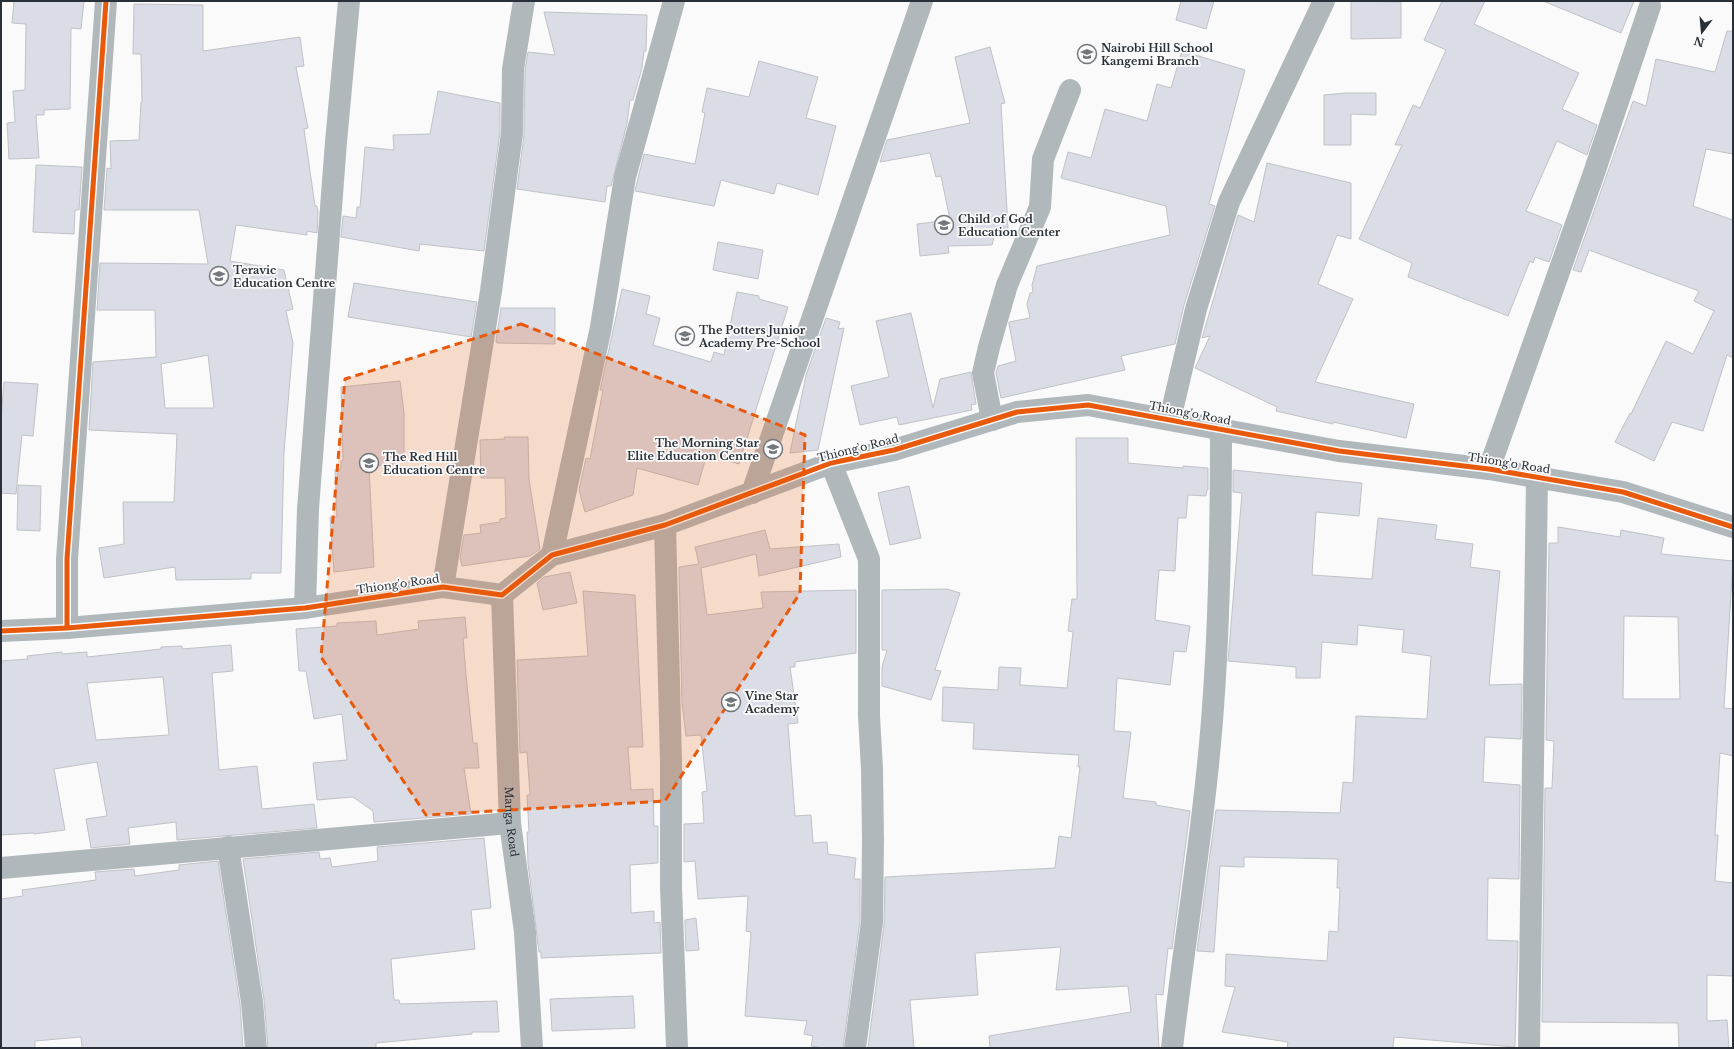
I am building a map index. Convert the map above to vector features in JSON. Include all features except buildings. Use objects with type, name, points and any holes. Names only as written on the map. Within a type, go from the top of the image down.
[{"type":"street","points":[[67,628],[67,559],[106,1]]},
{"type":"street","points":[[305,608],[308,509],[336,142],[349,1]]},
{"type":"street","points":[[443,587],[491,291],[512,132],[513,70],[524,1]]},
{"type":"street","points":[[552,554],[601,327],[625,177],[674,1]]},
{"type":"street","points":[[752,492],[922,1]]},
{"type":"street","points":[[1170,419],[1196,308],[1229,202],[1324,1]]},
{"type":"street","points":[[1490,469],[1594,173],[1650,6]]},
{"type":"street","points":[[992,420],[983,373],[989,347],[1007,285],[1040,207],[1042,159],[1070,90]]},
{"type":"street","name":"Thiong'o Road","points":[[1,631],[67,628],[305,608],[443,587],[502,595],[552,554],[665,525],[831,463],[894,450],[1017,412],[1088,405],[1170,419],[1339,452],[1490,469],[1623,492],[1733,527]]},
{"type":"street","points":[[1172,1048],[1200,830],[1213,708],[1220,590],[1221,429]]},
{"type":"street","points":[[831,463],[869,559],[868,716],[872,769],[872,922],[854,1048]]},
{"type":"street","points":[[1529,1048],[1538,477]]},
{"type":"street","points":[[665,525],[671,762],[670,887],[678,1048]]},
{"type":"street","name":"Manga Road","points":[[502,595],[510,823],[525,932],[532,1048]]},
{"type":"street","points":[[1,868],[510,823]]},
{"type":"street","points":[[228,848],[252,1002],[256,1048]]},
{"type":"highlighted area","points":[[521,324],[805,435],[800,593],[665,801],[426,815],[321,657],[345,379]]},
{"type":"cycle path","points":[[67,628],[67,559],[106,1]]},
{"type":"cycle path","points":[[1,631],[67,628],[305,608],[443,587],[502,595],[552,555],[665,525],[831,463],[894,450],[1017,412],[1088,405],[1339,451],[1489,469],[1623,492],[1733,527]]},
{"type":"place","name":"Nairobi Hill School Kangemi Branch","points":[[1087,54]]},
{"type":"place","name":"Child of God Education Center","points":[[944,225]]},
{"type":"place","name":"Teravic Education Centre","points":[[219,276]]},
{"type":"place","name":"The Potters Junior Academy Pre-School","points":[[685,336]]},
{"type":"place","name":"The Morning Star Elite Education Centre","points":[[773,449]]},
{"type":"place","name":"The Red Hill Education Centre","points":[[369,463]]},
{"type":"place","name":"Vine Star Academy","points":[[731,702]]}]
